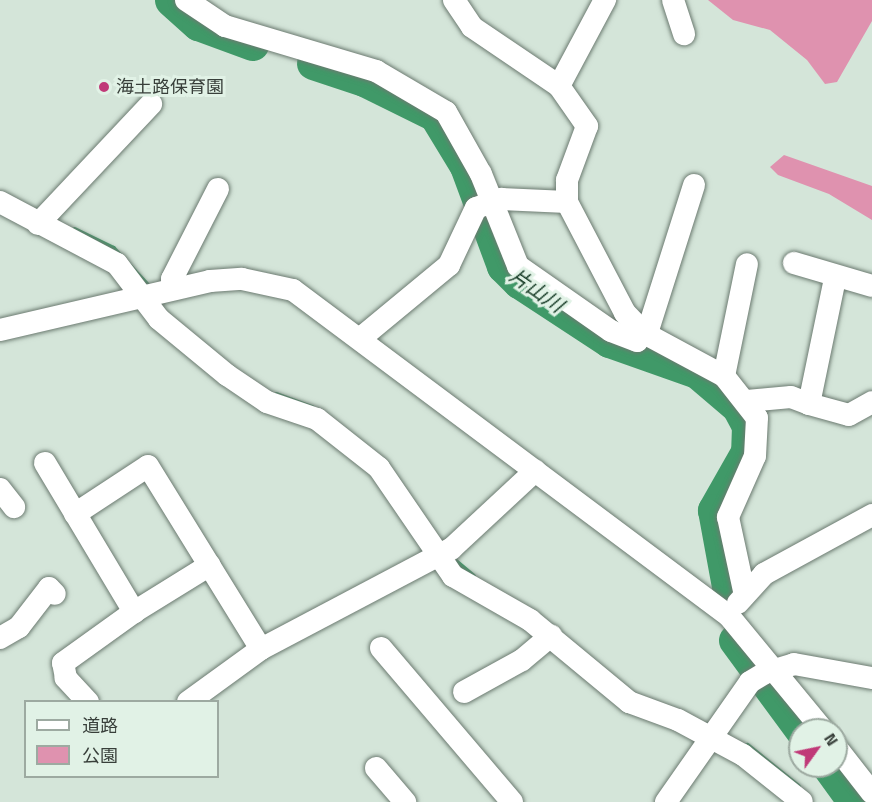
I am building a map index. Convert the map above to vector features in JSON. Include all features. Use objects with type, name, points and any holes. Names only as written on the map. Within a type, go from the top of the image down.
[{"type":"street","points":[[186,0],[225,26],[376,71],[437,107],[460,132],[485,204],[511,255],[533,280],[611,331],[637,341],[644,333],[694,186]]},
{"type":"street","points":[[454,0],[472,27],[559,86],[588,126],[567,180],[567,202],[625,313],[644,333],[724,376],[747,401],[759,437],[728,517],[744,591]]},
{"type":"street","points":[[559,86],[605,0]]},
{"type":"street","points":[[673,0],[684,34]]},
{"type":"street","points":[[38,224],[151,104]]},
{"type":"street","points":[[173,289],[172,279],[218,189]]},
{"type":"street","points":[[0,202],[117,264],[159,320],[227,375],[267,402],[317,419],[379,468],[438,557],[472,589],[551,636],[629,702],[713,738],[802,802]]},
{"type":"street","points":[[485,204],[567,202]]},
{"type":"street","points":[[362,337],[449,265],[485,204]]},
{"type":"street","points":[[794,263],[835,278],[872,286]]},
{"type":"street","points":[[724,376],[747,264]]},
{"type":"street","points":[[809,404],[835,278]]},
{"type":"street","points":[[0,330],[173,289],[242,279],[273,282],[293,290],[362,337],[535,471],[729,616],[763,674],[810,718]]},
{"type":"street","points":[[747,401],[791,398],[849,416],[872,402]]},
{"type":"street","points":[[45,463],[134,612]]},
{"type":"street","points":[[75,513],[148,466],[261,649]]},
{"type":"street","points":[[191,700],[261,649],[438,557],[535,471]]},
{"type":"street","points":[[0,489],[14,507]]},
{"type":"street","points":[[729,616],[744,591],[764,574],[832,541],[872,515]]},
{"type":"street","points":[[86,700],[66,678],[63,663],[134,612],[210,565]]},
{"type":"street","points":[[0,638],[19,627],[49,588],[56,594]]},
{"type":"street","points":[[464,692],[522,660],[551,636]]},
{"type":"street","points":[[381,648],[512,802]]},
{"type":"street","points":[[666,802],[763,674],[794,664],[872,678]]},
{"type":"street","points":[[848,762],[872,793]]},
{"type":"street","points":[[376,768],[405,802]]},
{"type":"green space","points":[[708,0],[872,0],[872,21],[837,82],[825,84],[807,60],[770,30],[733,20]]},
{"type":"green space","points":[[784,155],[872,186],[872,220],[829,194],[778,175],[770,167]]},
{"type":"waterway","name":"片山川","points":[[171,0],[198,24],[252,44]]},
{"type":"waterway","name":"片山川","points":[[313,63],[364,80],[435,115],[466,166],[503,266],[519,282],[609,341],[697,372],[738,407],[748,426],[747,452],[714,510],[728,586]]},
{"type":"waterway","points":[[74,229],[113,248],[152,290]]},
{"type":"waterway","points":[[276,394],[312,407]]},
{"type":"waterway","points":[[453,559],[473,576]]},
{"type":"waterway","name":"片山川","points":[[735,640],[792,718]]},
{"type":"waterway","points":[[747,745],[798,786]]},
{"type":"waterway","name":"片山川","points":[[837,778],[854,802]]},
{"type":"place","name":"海土路保育園","points":[[104,87]]}]
